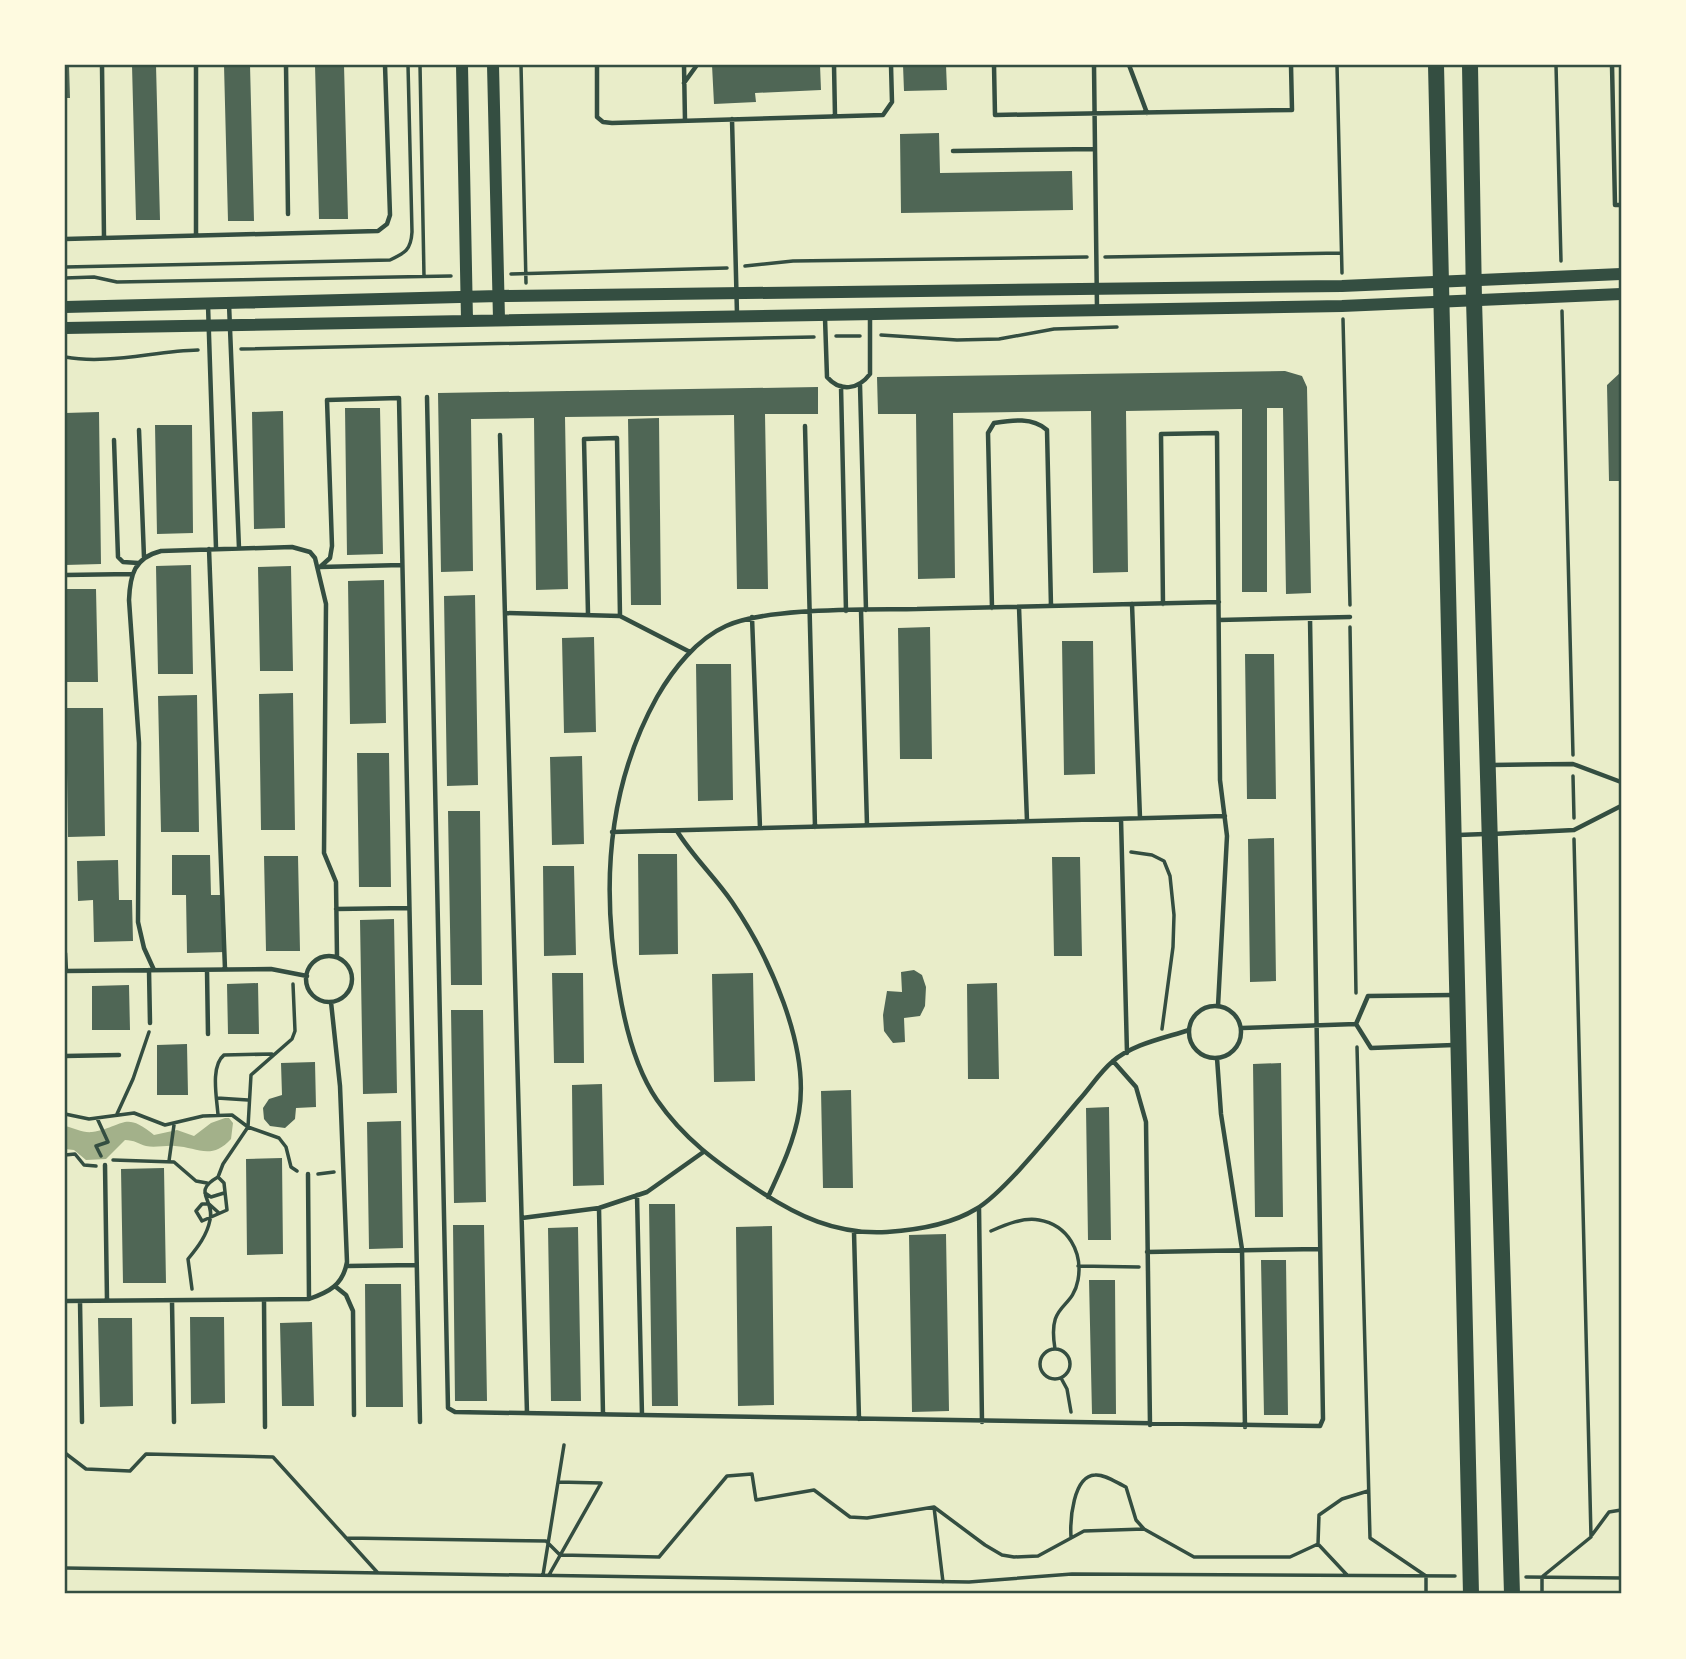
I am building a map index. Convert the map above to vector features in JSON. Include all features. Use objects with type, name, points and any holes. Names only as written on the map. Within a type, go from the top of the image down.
[{"type":"main road","points":[[1436,65],[1471,1594]]},
{"type":"main road","points":[[1470,65],[1474,300],[1512,1594]]},
{"type":"street","points":[[462,65],[467,320]]},
{"type":"street","points":[[493,65],[499,319]]},
{"type":"street","points":[[65,307],[499,296],[1342,286],[1621,274]]},
{"type":"street","points":[[65,328],[870,312],[1342,306],[1621,294]]},
{"type":"lane","points":[[102,65],[104,238]]},
{"type":"lane","points":[[196,236],[197,65]]},
{"type":"lane","points":[[286,65],[288,214]]},
{"type":"lane","points":[[65,239],[378,231],[387,225],[390,215],[385,65]]},
{"type":"lane","points":[[597,65],[597,117],[603,122],[883,115],[892,102],[891,65]]},
{"type":"lane","points":[[684,65],[685,121]]},
{"type":"lane","points":[[684,83],[697,65]]},
{"type":"lane","points":[[834,65],[835,116]]},
{"type":"lane","points":[[994,65],[995,115],[1292,110],[1291,65]]},
{"type":"lane","points":[[1094,65],[1097,309]]},
{"type":"lane","points":[[1129,65],[1147,113]]},
{"type":"lane","points":[[1612,65],[1615,205],[1621,205]]},
{"type":"lane","points":[[732,119],[737,315]]},
{"type":"lane","points":[[953,151],[1095,149]]},
{"type":"lane","points":[[229,303],[239,548]]},
{"type":"lane","points":[[208,304],[212,548],[225,969]]},
{"type":"lane","points":[[867,825],[860,385],[871,370],[870,312]]},
{"type":"lane","points":[[825,313],[827,377],[841,386],[860,385]]},
{"type":"lane","points":[[841,386],[846,611]]},
{"type":"lane","points":[[427,397],[448,1408],[455,1412],[1245,1427],[1320,1426],[1323,1419],[1310,618]]},
{"type":"lane","points":[[320,567],[330,558],[332,546],[327,400],[399,398],[420,1422]]},
{"type":"lane","points":[[992,608],[988,433],[994,423],[1006,421],[1039,423],[1047,429],[1051,606]]},
{"type":"lane","points":[[805,426],[815,827]]},
{"type":"lane","points":[[139,430],[144,557]]},
{"type":"lane","points":[[1163,604],[1161,434],[1217,433],[1220,780],[1225,816],[1218,1006]]},
{"type":"lane","points":[[500,435],[527,1413]]},
{"type":"lane","points":[[588,614],[584,439],[617,438],[620,616]]},
{"type":"lane","points":[[114,440],[118,557],[123,562],[138,563]]},
{"type":"lane","points":[[150,1023],[151,970],[138,922],[139,743],[128,600],[132,574],[138,563],[144,557],[161,551],[301,548],[310,552],[320,567],[328,629],[324,853],[335,882],[337,957]]},
{"type":"lane","points":[[320,567],[402,565]]},
{"type":"lane","points":[[65,575],[132,574]]},
{"type":"lane","points":[[1189,1030],[1162,1038],[1113,1061],[979,1208],[938,1224],[890,1231],[854,1233],[818,1224],[768,1197],[702,1153],[655,1098],[626,1029],[611,947],[608,882],[612,832],[626,766],[644,721],[668,678],[690,652],[723,627],[752,617],[863,610],[1219,602]]},
{"type":"lane","points":[[1132,604],[1140,818]]},
{"type":"lane","points":[[1019,607],[1027,821]]},
{"type":"lane","points":[[505,612],[620,616],[690,652]]},
{"type":"lane","points":[[752,617],[761,828]]},
{"type":"lane","points":[[1219,620],[1350,617]]},
{"type":"lane","points":[[1488,765],[1573,764],[1621,782]]},
{"type":"lane","points":[[1454,835],[1574,830],[1621,806]]},
{"type":"lane","points":[[612,832],[1225,816]]},
{"type":"lane","points":[[1121,819],[1127,1053]]},
{"type":"lane","points":[[677,831],[691,854],[731,900],[752,933],[783,1003],[797,1054],[799,1111],[789,1151],[768,1197]]},
{"type":"lane","points":[[336,909],[409,908]]},
{"type":"lane","points":[[65,953],[66,971],[225,969],[293,971],[307,976]]},
{"type":"lane","points":[[337,957],[349,966],[352,981],[345,995],[331,1002],[313,995],[307,976],[317,959],[337,957]]},
{"type":"lane","points":[[207,970],[208,1034]]},
{"type":"lane","points":[[1356,1024],[1368,996],[1457,995]]},
{"type":"lane","points":[[65,1301],[309,1300],[336,1287],[347,1266],[340,1086],[331,1002]]},
{"type":"lane","points":[[1218,1006],[1232,1011],[1241,1028],[1237,1046],[1232,1052],[1217,1058],[1200,1053],[1190,1039],[1189,1030],[1191,1022],[1202,1009],[1218,1006]]},
{"type":"lane","points":[[1241,1028],[1356,1024]]},
{"type":"lane","points":[[1356,1024],[1371,1048],[1458,1045]]},
{"type":"lane","points":[[65,1056],[119,1055]]},
{"type":"lane","points":[[1217,1058],[1221,1114],[1242,1251],[1245,1427]]},
{"type":"lane","points":[[1113,1061],[1136,1087],[1146,1122],[1150,1425]]},
{"type":"lane","points":[[522,1218],[599,1208],[647,1192],[702,1153]]},
{"type":"lane","points":[[104,1163],[107,1300]]},
{"type":"lane","points":[[308,1174],[309,1300]]},
{"type":"lane","points":[[637,1195],[642,1415]]},
{"type":"lane","points":[[599,1208],[603,1415]]},
{"type":"lane","points":[[979,1208],[982,1422]]},
{"type":"lane","points":[[854,1233],[859,1419]]},
{"type":"lane","points":[[1147,1252],[1320,1250]]},
{"type":"lane","points":[[347,1266],[416,1265]]},
{"type":"lane","points":[[336,1287],[352,1304],[355,1415]]},
{"type":"lane","points":[[264,1300],[265,1426]]},
{"type":"lane","points":[[80,1301],[82,1422]]},
{"type":"lane","points":[[172,1301],[174,1422]]},
{"type":"path","points":[[419,65],[424,298]]},
{"type":"path","points":[[521,65],[526,296]]},
{"type":"path","points":[[1337,65],[1342,286]]},
{"type":"path","points":[[498,275],[736,267],[793,261],[1341,253]]},
{"type":"path","points":[[65,278],[117,282],[467,275]]},
{"type":"path","points":[[1342,306],[1356,1024],[1370,1538],[1426,1576]]},
{"type":"path","points":[[526,319],[527,344]]},
{"type":"path","points":[[1329,323],[1343,322]]},
{"type":"path","points":[[231,350],[908,334],[957,340],[999,339],[1054,329],[1123,327]]},
{"type":"path","points":[[65,357],[124,358],[167,351],[209,350]]},
{"type":"path","points":[[1122,850],[1152,855],[1164,861],[1170,876],[1174,947],[1162,1017],[1162,1038]]},
{"type":"path","points":[[65,1155],[75,1154],[84,1165],[115,1159],[169,1161],[181,1166],[196,1181],[207,1183],[218,1177],[248,1127],[251,1075],[288,1044],[295,1031],[293,971]]},
{"type":"path","points":[[117,1114],[133,1079],[150,1023]]},
{"type":"path","points":[[218,1115],[219,1058],[224,1055],[274,1054]]},
{"type":"path","points":[[217,1098],[248,1100]]},
{"type":"path","points":[[65,1114],[96,1118],[134,1113],[174,1127],[203,1115],[232,1115],[248,1127],[279,1138],[286,1147],[291,1167],[308,1174],[344,1171]]},
{"type":"path","points":[[96,1118],[108,1142],[96,1146],[104,1163]]},
{"type":"path","points":[[169,1161],[174,1127]]},
{"type":"path","points":[[218,1177],[224,1183],[227,1210],[202,1221],[197,1211],[202,1204],[209,1204],[219,1213]]},
{"type":"path","points":[[192,1300],[188,1259],[201,1243],[211,1218],[205,1193],[207,1183]]},
{"type":"path","points":[[205,1193],[211,1197],[226,1192]]},
{"type":"path","points":[[980,1236],[1012,1222],[1037,1219],[1059,1227],[1073,1240],[1078,1282],[1054,1318],[1052,1328],[1055,1349]]},
{"type":"path","points":[[1078,1266],[1147,1267]]},
{"type":"path","points":[[1055,1349],[1065,1352],[1070,1361],[1069,1371],[1061,1378],[1047,1377],[1040,1364],[1042,1355],[1055,1349]]},
{"type":"path","points":[[1061,1378],[1071,1402],[1071,1424]]},
{"type":"path","points":[[546,1575],[548,1543],[564,1445]]},
{"type":"path","points":[[65,1452],[86,1469],[130,1471],[146,1454],[273,1457],[377,1573]]},
{"type":"path","points":[[345,1538],[548,1543],[560,1555],[659,1557],[727,1476],[751,1474],[756,1500],[814,1490],[850,1517],[867,1518],[933,1507],[1002,1555],[1038,1556],[1084,1531],[1144,1529]]},
{"type":"path","points":[[1071,1538],[1072,1507],[1085,1478],[1100,1475],[1126,1487],[1136,1520],[1144,1529],[1194,1557],[1290,1557],[1318,1544]]},
{"type":"path","points":[[546,1575],[601,1483],[558,1482]]},
{"type":"path","points":[[1348,1576],[1318,1544],[1319,1516],[1342,1499],[1368,1491]]},
{"type":"path","points":[[933,1507],[943,1582]]},
{"type":"path","points":[[1591,1537],[1609,1512],[1621,1510]]},
{"type":"path","points":[[65,1567],[943,1582],[1072,1574],[1470,1577]]},
{"type":"path","points":[[1426,1576],[1426,1594]]},
{"type":"path","points":[[1512,1577],[1621,1578]]},
{"type":"path","points":[[1542,1577],[1542,1594]]},
{"type":"shaded area","points":[[229,1118],[233,1123],[231,1139],[217,1150],[204,1151],[175,1146],[149,1147],[125,1140],[106,1159],[86,1160],[74,1150],[65,1149],[65,1126],[92,1132],[130,1122],[144,1127],[154,1135],[177,1130],[194,1136],[211,1123]]},
{"type":"building","points":[[65,65],[69,65],[70,98],[65,98]]},
{"type":"building","points":[[132,65],[156,65],[160,220],[136,220]]},
{"type":"building","points":[[224,65],[250,65],[254,221],[228,221]]},
{"type":"building","points":[[315,65],[344,65],[348,219],[319,219]]},
{"type":"building","points":[[712,65],[820,65],[821,90],[755,93],[756,102],[714,104]]},
{"type":"building","points":[[903,65],[946,65],[947,90],[904,91]]},
{"type":"building","points":[[939,133],[940,173],[1072,171],[1073,210],[901,213],[900,134]]},
{"type":"building","points":[[1285,371],[1302,376],[1307,387],[1311,593],[1286,594],[1283,408],[1267,408],[1267,592],[1242,592],[1242,409],[1126,411],[1128,572],[1093,573],[1091,411],[953,413],[955,578],[918,579],[916,414],[878,414],[877,377]]},
{"type":"building","points":[[1621,372],[1621,481],[1609,481],[1607,385]]},
{"type":"building","points":[[818,387],[818,414],[765,414],[768,589],[737,589],[734,415],[565,417],[568,589],[536,590],[534,418],[471,419],[473,571],[441,572],[438,393]]},
{"type":"building","points":[[345,408],[380,408],[383,554],[347,555]]},
{"type":"building","points":[[283,411],[285,528],[254,529],[252,412]]},
{"type":"building","points":[[99,412],[101,564],[65,565],[65,413]]},
{"type":"building","points":[[659,418],[661,605],[631,605],[628,419]]},
{"type":"building","points":[[155,425],[192,425],[193,533],[157,534]]},
{"type":"building","points":[[191,565],[193,674],[158,674],[156,566]]},
{"type":"building","points":[[291,566],[293,671],[260,671],[258,567]]},
{"type":"building","points":[[384,580],[386,723],[350,724],[348,581]]},
{"type":"building","points":[[65,589],[96,589],[98,682],[65,682]]},
{"type":"building","points":[[475,595],[478,785],[447,786],[444,596]]},
{"type":"building","points":[[930,627],[932,759],[900,759],[898,628]]},
{"type":"building","points":[[594,637],[596,732],[564,733],[562,638]]},
{"type":"building","points":[[1062,641],[1093,641],[1095,774],[1064,775]]},
{"type":"building","points":[[1245,654],[1274,654],[1276,799],[1247,799]]},
{"type":"building","points":[[696,664],[731,664],[733,800],[698,801]]},
{"type":"building","points":[[293,693],[295,830],[261,830],[259,694]]},
{"type":"building","points":[[197,695],[199,832],[161,832],[158,696]]},
{"type":"building","points":[[66,708],[103,708],[105,836],[68,837]]},
{"type":"building","points":[[357,753],[389,753],[391,887],[359,887]]},
{"type":"building","points":[[582,756],[584,844],[552,845],[550,757]]},
{"type":"building","points":[[448,811],[480,811],[482,985],[451,985]]},
{"type":"building","points":[[1274,838],[1276,981],[1250,982],[1248,839]]},
{"type":"building","points":[[638,854],[677,854],[678,954],[639,955]]},
{"type":"building","points":[[172,855],[210,855],[211,895],[224,895],[226,952],[187,953],[186,895],[172,895]]},
{"type":"building","points":[[264,856],[298,856],[300,951],[266,951]]},
{"type":"building","points":[[1052,857],[1080,857],[1082,956],[1054,956]]},
{"type":"building","points":[[118,860],[119,900],[132,900],[133,941],[94,942],[93,900],[78,901],[77,861]]},
{"type":"building","points":[[543,866],[574,866],[576,955],[544,956]]},
{"type":"building","points":[[394,919],[397,1093],[363,1094],[360,920]]},
{"type":"building","points":[[914,970],[922,975],[926,987],[925,1006],[920,1016],[904,1018],[905,1042],[893,1043],[884,1031],[883,1015],[887,991],[902,992],[901,972]]},
{"type":"building","points":[[552,973],[583,973],[584,1063],[554,1063]]},
{"type":"building","points":[[753,973],[755,1081],[714,1082],[712,974]]},
{"type":"building","points":[[258,983],[259,1034],[228,1034],[227,984]]},
{"type":"building","points":[[997,983],[999,1079],[968,1079],[967,984]]},
{"type":"building","points":[[129,985],[130,1030],[92,1030],[92,986]]},
{"type":"building","points":[[451,1010],[483,1010],[486,1202],[454,1203]]},
{"type":"building","points":[[187,1044],[188,1095],[157,1095],[157,1045]]},
{"type":"building","points":[[315,1062],[316,1107],[296,1108],[295,1119],[285,1128],[270,1126],[264,1119],[263,1108],[269,1099],[282,1095],[281,1063]]},
{"type":"building","points":[[1281,1063],[1283,1217],[1255,1217],[1253,1064]]},
{"type":"building","points":[[602,1084],[604,1185],[573,1186],[572,1085]]},
{"type":"building","points":[[851,1090],[853,1188],[823,1188],[821,1091]]},
{"type":"building","points":[[1109,1107],[1111,1240],[1088,1240],[1086,1108]]},
{"type":"building","points":[[401,1121],[403,1248],[369,1249],[367,1122]]},
{"type":"building","points":[[282,1158],[283,1254],[247,1255],[246,1159]]},
{"type":"building","points":[[164,1168],[166,1283],[123,1283],[121,1169]]},
{"type":"building","points":[[649,1204],[675,1204],[678,1406],[652,1406]]},
{"type":"building","points":[[453,1225],[484,1225],[487,1401],[455,1401]]},
{"type":"building","points":[[772,1226],[774,1405],[738,1406],[736,1227]]},
{"type":"building","points":[[578,1227],[581,1401],[551,1401],[548,1228]]},
{"type":"building","points":[[946,1234],[949,1411],[912,1412],[909,1235]]},
{"type":"building","points":[[1261,1260],[1286,1260],[1288,1415],[1264,1415]]},
{"type":"building","points":[[1089,1280],[1115,1280],[1116,1414],[1092,1414]]},
{"type":"building","points":[[365,1284],[401,1284],[403,1407],[366,1407]]},
{"type":"building","points":[[190,1317],[224,1317],[225,1403],[191,1404]]},
{"type":"building","points":[[98,1318],[132,1318],[133,1406],[100,1407]]},
{"type":"building","points":[[312,1322],[314,1406],[282,1406],[280,1323]]}]
